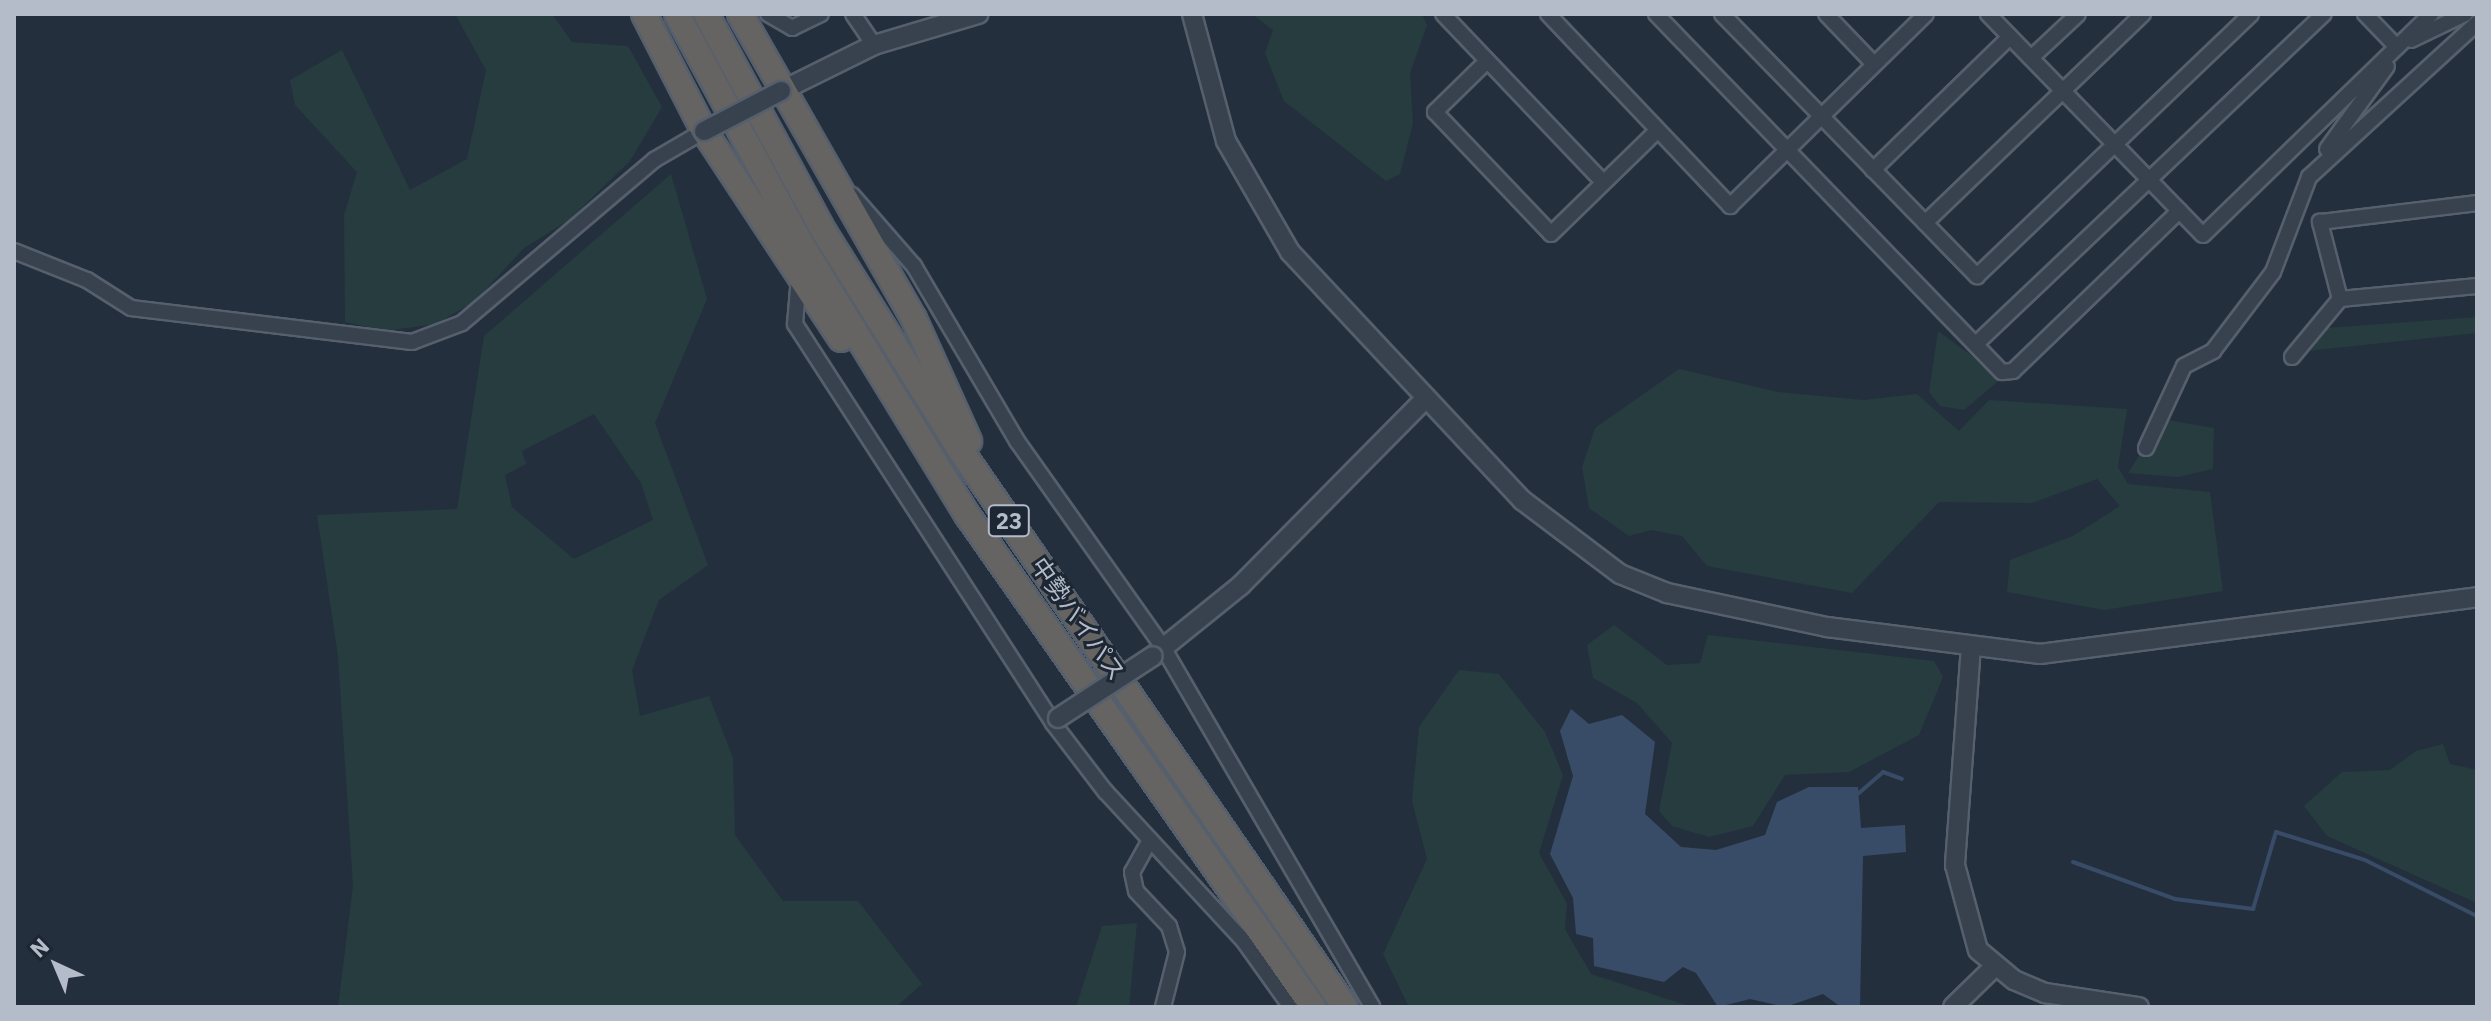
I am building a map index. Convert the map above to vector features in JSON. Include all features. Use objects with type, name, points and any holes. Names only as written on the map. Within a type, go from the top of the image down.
[{"type":"highway","points":[[644,14],[704,131],[909,443],[968,516]]},
{"type":"highway","name":"中勢バイパス","points":[[677,14],[803,247],[968,516],[1313,1007]]},
{"type":"highway","name":"中勢バイパス","points":[[706,14],[824,232],[1000,508],[1345,1007]]},
{"type":"highway","points":[[740,14],[781,91],[840,184],[914,319],[1000,508]]},
{"type":"street","points":[[768,14],[792,28],[821,14]]},
{"type":"street","points":[[853,14],[874,45]]},
{"type":"street","points":[[14,251],[87,280],[131,308],[412,342],[462,323],[654,160],[704,131],[874,45],[978,14]]},
{"type":"street","points":[[1192,14],[1226,141],[1249,191],[1290,252],[1547,524],[1620,574],[1667,593],[1827,627],[1971,646],[2077,653],[2477,597]]},
{"type":"street","points":[[1443,14],[1603,182]]},
{"type":"street","points":[[1548,14],[1730,206],[1926,14]]},
{"type":"street","points":[[1656,14],[2002,372],[2013,371],[2179,211]]},
{"type":"street","points":[[1722,14],[1977,276],[2251,14]]},
{"type":"street","points":[[1826,14],[1874,64]]},
{"type":"street","points":[[1988,14],[2203,235],[2431,14]]},
{"type":"street","points":[[2031,58],[2078,14]]},
{"type":"street","points":[[1925,223],[2143,14]]},
{"type":"street","points":[[1977,343],[2324,14]]},
{"type":"street","points":[[2365,14],[2397,47]]},
{"type":"street","points":[[2146,448],[2184,366],[2213,351],[2273,272],[2309,177],[2397,47],[2465,14]]},
{"type":"street","points":[[2309,177],[2477,23]]},
{"type":"street","points":[[1873,170],[2010,37]]},
{"type":"street","points":[[1487,61],[1435,112],[1551,234],[1657,131]]},
{"type":"street","points":[[840,184],[905,254],[1017,441],[1158,652],[1372,1007]]},
{"type":"street","points":[[2340,299],[2320,222],[2477,203]]},
{"type":"street","points":[[799,277],[795,324],[1055,721],[1150,840],[1243,940],[1291,1007]]},
{"type":"street","points":[[2292,357],[2340,299],[2477,286]]},
{"type":"street","points":[[1055,721],[1158,652],[1241,585],[1426,398]]},
{"type":"street","points":[[1971,646],[1955,865],[1966,919],[1994,967],[2045,993],[2139,1007]]},
{"type":"street","points":[[1150,840],[1132,872],[1136,891],[1169,926],[1177,952],[1163,1007]]},
{"type":"street","points":[[1953,1007],[1994,967]]},
{"type":"green space","points":[[455,14],[552,14],[572,42],[628,46],[662,107],[630,161],[569,220],[524,248],[475,301],[436,324],[385,331],[345,322],[344,215],[357,172],[295,105],[290,80],[342,50],[410,190],[467,159],[486,70]]},
{"type":"green space","points":[[1252,14],[1422,14],[1427,25],[1410,73],[1413,123],[1400,174],[1386,181],[1284,101],[1265,53],[1273,30]]},
{"type":"green space","points":[[671,174],[707,299],[655,423],[708,565],[659,600],[632,670],[640,716],[709,696],[733,758],[735,835],[783,901],[858,901],[922,984],[896,1007],[338,1007],[353,886],[338,656],[317,515],[457,509],[484,336]],"holes":[[[594,414],[641,483],[653,520],[574,559],[512,507],[505,475],[526,464],[522,451]]]},
{"type":"green space","points":[[2477,317],[2477,333],[2307,351],[2327,328]]},
{"type":"green space","points":[[1938,331],[2002,378],[1964,410],[1940,406],[1929,392]]},
{"type":"green space","points":[[1679,369],[1778,392],[1863,400],[1917,394],[1959,431],[1989,400],[2127,409],[2118,467],[2128,484],[2210,492],[2223,591],[2104,610],[2007,592],[2010,560],[2073,536],[2120,506],[2097,479],[2032,503],[1939,502],[1852,593],[1707,566],[1682,536],[1651,530],[1629,536],[1589,508],[1582,467],[1595,428]]},
{"type":"green space","points":[[2162,419],[2214,428],[2213,469],[2178,477],[2128,473]]},
{"type":"green space","points":[[1614,625],[1667,665],[1700,663],[1708,635],[1934,661],[1943,677],[1919,735],[1849,772],[1785,775],[1753,826],[1709,837],[1672,826],[1659,811],[1672,743],[1637,703],[1593,678],[1587,645]]},
{"type":"green space","points":[[1459,670],[1499,674],[1545,732],[1563,775],[1539,853],[1567,904],[1565,929],[1591,974],[1692,1007],[1409,1007],[1383,954],[1427,859],[1412,801],[1419,727]]},
{"type":"green space","points":[[2443,744],[2450,764],[2477,770],[2477,903],[2327,836],[2304,806],[2342,772],[2390,770],[2416,751]]},
{"type":"green space","points":[[1137,923],[1129,1007],[1076,1007],[1102,926]]},
{"type":"water","points":[[1571,709],[1589,724],[1622,715],[1655,742],[1645,814],[1681,847],[1716,850],[1765,835],[1777,802],[1809,787],[1858,787],[1861,828],[1905,825],[1906,852],[1863,856],[1860,1006],[1841,1007],[1823,994],[1785,1007],[1750,999],[1718,1007],[1696,973],[1683,967],[1664,982],[1594,966],[1593,938],[1576,934],[1573,898],[1550,854],[1573,776],[1560,731]]},
{"type":"waterway","points":[[1859,793],[1883,772],[1902,779]]},
{"type":"waterway","points":[[2073,862],[2175,899],[2253,909],[2276,832],[2365,860],[2477,916]]}]
